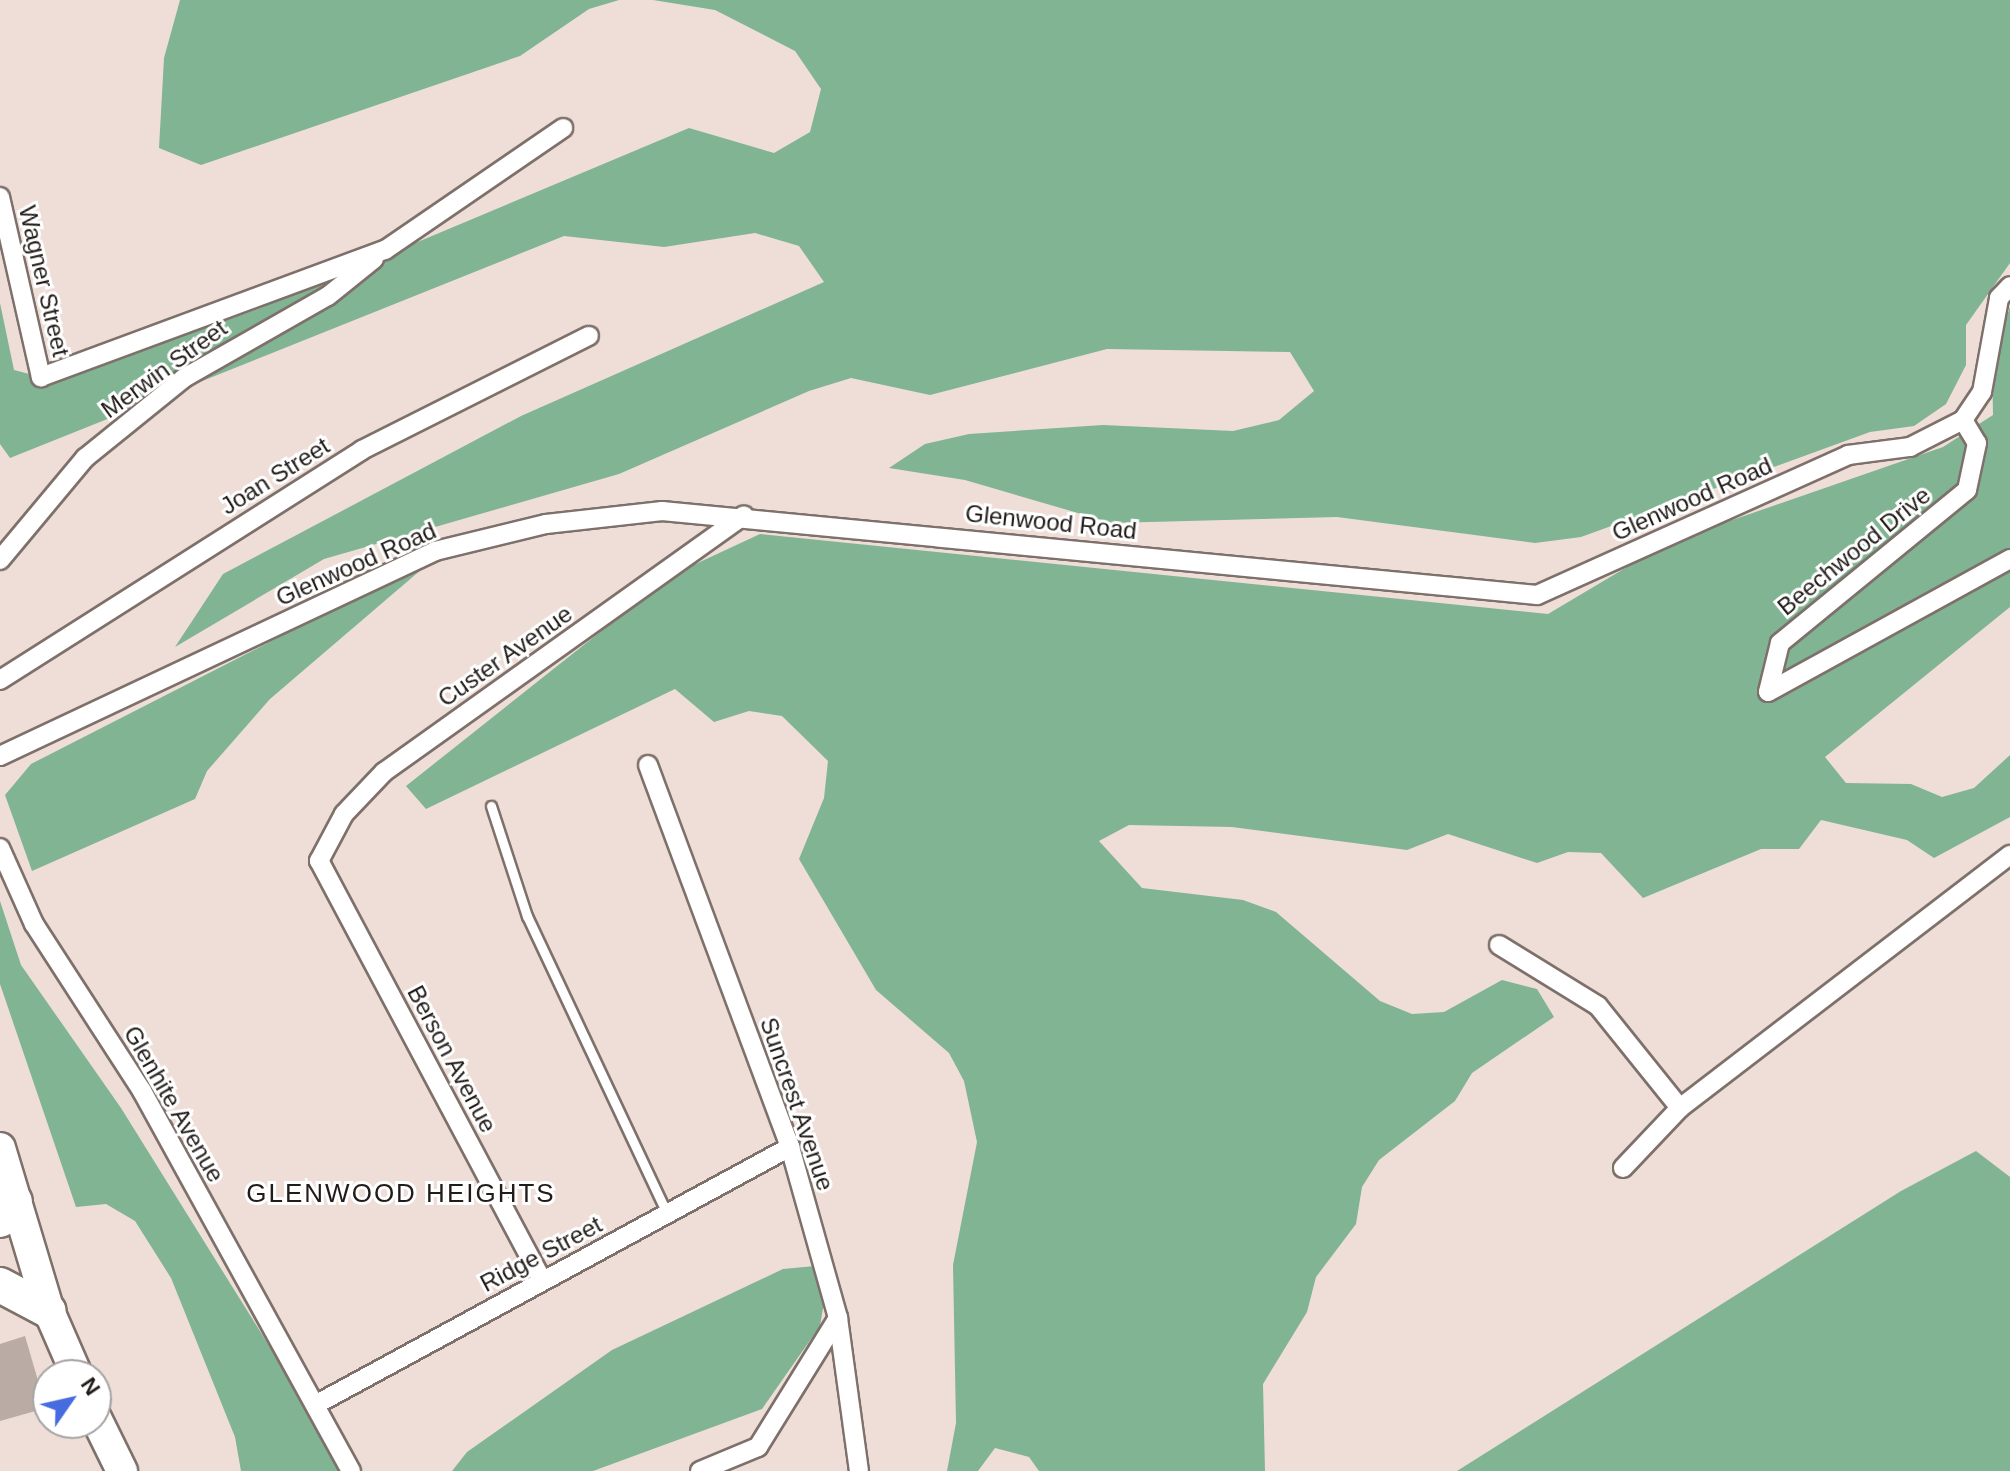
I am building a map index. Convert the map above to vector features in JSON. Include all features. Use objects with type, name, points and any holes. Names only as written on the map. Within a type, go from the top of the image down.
[{"type":"highway","points":[[0,1285],[49,1311]]},
{"type":"main road","points":[[0,1148],[8,1210],[70,1359]]},
{"type":"main road","points":[[106,1439],[122,1471]]},
{"type":"street","name":"Merwin Street","points":[[0,560],[85,458],[184,378],[328,296],[385,250],[563,128]]},
{"type":"street","name":"Wagner Street","points":[[0,197],[41,377]]},
{"type":"street","name":"Merwin Street","points":[[41,377],[385,250]]},
{"type":"street","points":[[1963,420],[1982,392],[1999,298],[2010,286]]},
{"type":"street","name":"Joan Street","points":[[0,680],[362,450],[589,336]]},
{"type":"street","name":"Glenwood Road","points":[[0,756],[435,551],[546,524],[662,511],[744,515],[1537,595],[1848,455],[1910,447],[1963,420]]},
{"type":"street","name":"Beechwood Drive","points":[[1963,420],[1977,443],[1967,490],[1780,643],[1768,692],[2010,559]]},
{"type":"street","name":"Custer Avenue","points":[[319,861],[344,814],[384,772],[744,515]]},
{"type":"street","name":"Suncrest Avenue","points":[[648,765],[790,1147],[838,1318],[859,1471]]},
{"type":"street","name":"Glenhite Avenue","points":[[0,848],[34,924],[142,1091],[351,1471]]},
{"type":"street","points":[[1623,1168],[1680,1108],[2010,855]]},
{"type":"street","name":"Berson Avenue","points":[[319,861],[542,1280]]},
{"type":"street","points":[[1499,945],[1598,1006],[1680,1108]]},
{"type":"street","name":"Ridge Street","points":[[315,1405],[790,1147]]},
{"type":"street","points":[[700,1471],[758,1447],[838,1318]]},
{"type":"lane","points":[[491,806],[527,916],[667,1213]]},
{"type":"green space","points":[[180,0],[619,0],[589,9],[520,56],[201,165],[159,148],[164,58]]},
{"type":"green space","points":[[653,0],[2010,0],[2010,263],[1966,325],[1966,365],[1946,404],[1914,426],[1870,432],[1581,537],[1535,543],[1337,517],[1112,523],[965,480],[889,468],[925,444],[969,434],[1103,425],[1233,431],[1279,420],[1314,391],[1290,352],[1107,349],[930,395],[851,378],[809,391],[619,474],[324,559],[175,647],[223,574],[521,416],[824,282],[799,246],[755,233],[664,247],[564,236],[10,458],[0,444],[0,303],[14,370],[56,381],[258,309],[689,128],[774,153],[810,132],[821,89],[795,51],[715,10]]},
{"type":"green space","points":[[2010,307],[2010,607],[1825,757],[1846,783],[1911,784],[1942,797],[1974,788],[2010,755],[2010,817],[1934,858],[1907,840],[1821,820],[1799,849],[1761,849],[1643,898],[1601,853],[1568,852],[1537,863],[1448,834],[1407,850],[1232,827],[1129,825],[1099,841],[1142,888],[1243,900],[1276,912],[1380,1001],[1412,1014],[1444,1012],[1502,980],[1537,989],[1554,1017],[1472,1073],[1455,1101],[1379,1160],[1362,1187],[1356,1224],[1316,1277],[1307,1312],[1263,1384],[1265,1471],[1039,1471],[1029,1457],[995,1448],[978,1471],[947,1471],[956,1423],[953,1265],[977,1142],[964,1081],[949,1053],[876,990],[799,859],[824,798],[828,761],[782,716],[749,711],[714,722],[675,689],[426,809],[406,786],[672,575],[760,534],[1548,614],[1669,542],[1943,447],[1993,415],[1992,360]]},
{"type":"green space","points":[[436,557],[270,699],[207,771],[195,799],[32,871],[5,795],[31,764]]},
{"type":"green space","points":[[0,901],[21,965],[121,1108],[347,1471],[241,1471],[235,1437],[171,1278],[135,1221],[106,1204],[76,1207],[0,984]]},
{"type":"green space","points":[[1976,1151],[2010,1177],[2010,1471],[1457,1471],[1901,1191]]},
{"type":"green space","points":[[815,1266],[825,1296],[820,1326],[762,1409],[593,1471],[452,1471],[467,1452],[612,1350],[783,1269]]},
{"type":"building","points":[[25,1336],[32,1360],[32,1412],[0,1421],[0,1344]]},
{"type":"district","name":"GLENWOOD HEIGHTS","points":[[401,1194]]}]
